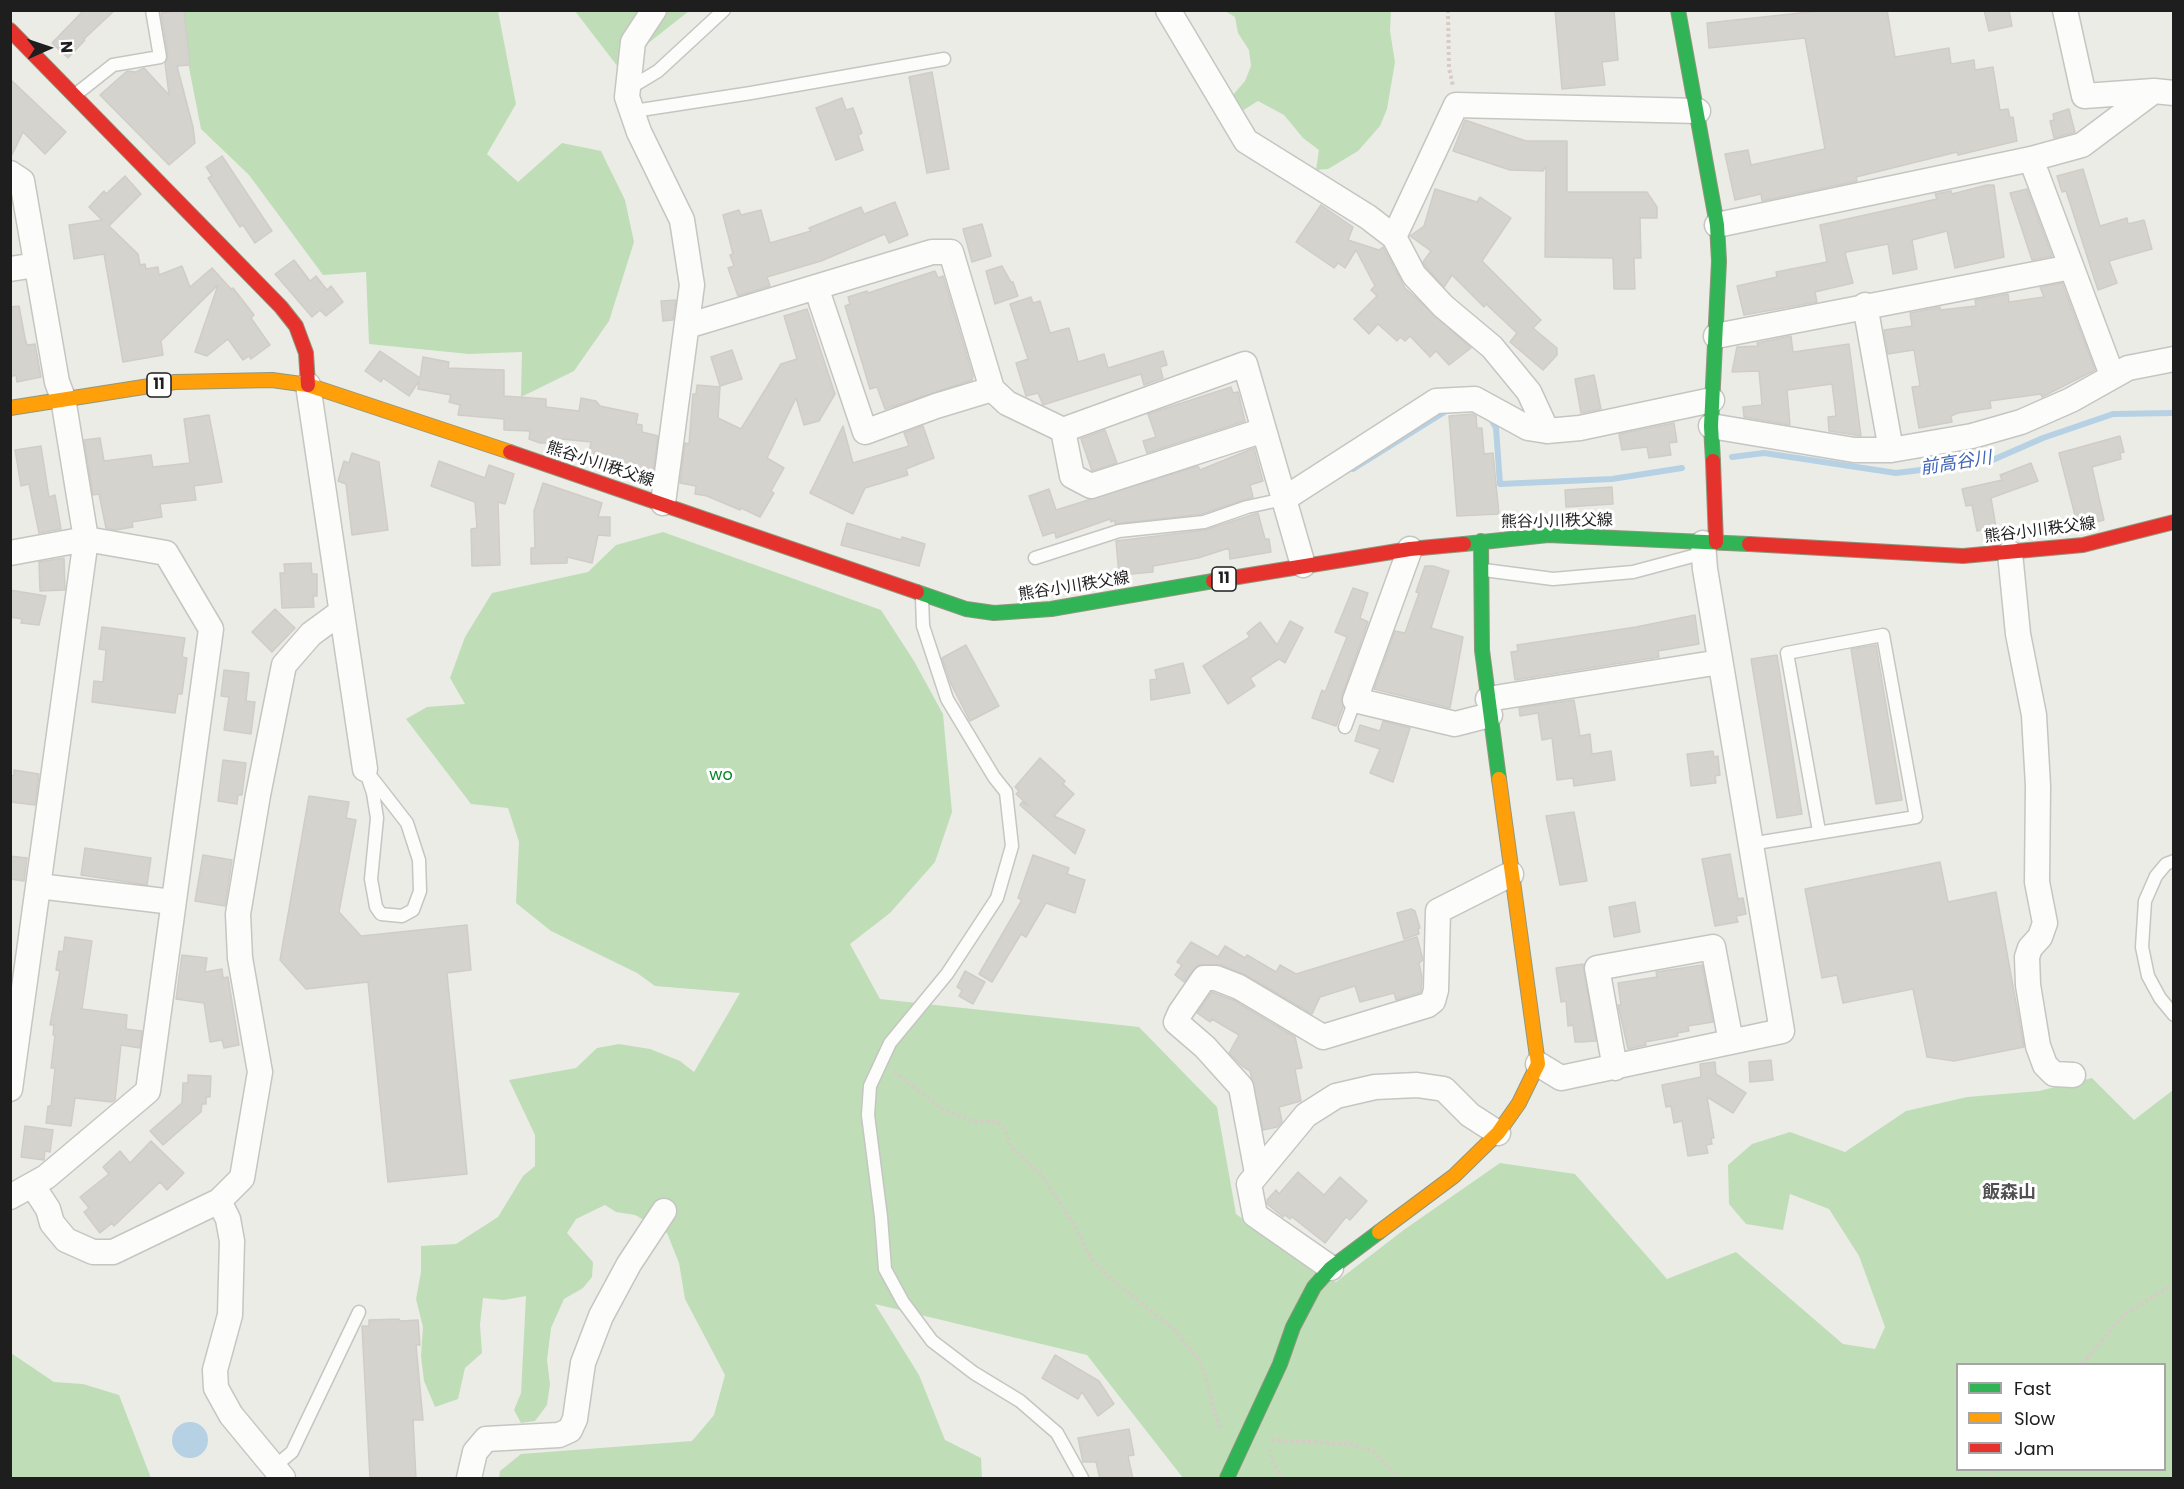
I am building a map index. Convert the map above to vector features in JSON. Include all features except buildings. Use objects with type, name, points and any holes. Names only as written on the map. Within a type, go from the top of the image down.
[{"type":"main road","points":[[1678,10],[1717,225],[1719,261],[1708,546]]},
{"type":"main road","points":[[10,30],[281,307],[296,326],[306,353],[308,385]]},
{"type":"main road","name":"熊谷小川秩父線","points":[[10,408],[175,382],[222,379],[272,380],[308,385],[663,503],[966,609],[1018,613],[1410,549],[1548,535],[1610,536],[1708,546],[1964,556],[2083,545],[2174,522]]},
{"type":"main road","points":[[1227,1479],[1280,1364],[1293,1327],[1314,1287],[1330,1268],[1454,1176],[1498,1133],[1519,1103],[1538,1064],[1482,650],[1481,541]]},
{"type":"street","points":[[654,10],[633,42],[630,100],[639,132],[682,220],[692,285],[663,503]]},
{"type":"street","points":[[1168,10],[1246,141],[1368,217],[1394,237],[1414,275],[1443,306],[1492,347],[1529,392],[1547,431]]},
{"type":"street","points":[[2065,10],[2084,96],[2164,92]]},
{"type":"street","points":[[1717,225],[2031,159],[2082,146],[2164,92]]},
{"type":"street","points":[[1394,237],[1456,105],[1698,111]]},
{"type":"street","points":[[2031,159],[2112,375]]},
{"type":"street","points":[[10,173],[22,181],[57,381],[63,398],[86,539],[11,1086]]},
{"type":"street","points":[[687,326],[932,252],[951,252],[992,389],[1007,403],[1063,430],[1245,364],[1303,565]]},
{"type":"street","points":[[10,269],[36,265]]},
{"type":"street","points":[[1716,336],[1865,305],[2071,267]]},
{"type":"street","points":[[816,287],[865,432],[936,406],[992,389]]},
{"type":"street","points":[[1865,305],[1891,450]]},
{"type":"street","points":[[1711,426],[1854,450],[1891,450],[1972,436],[2020,422],[2071,400],[2128,368],[2174,359]]},
{"type":"street","points":[[308,385],[365,769]]},
{"type":"street","points":[[1284,499],[1436,401],[1475,399],[1528,428],[1547,431],[1580,428],[1712,400]]},
{"type":"street","points":[[1063,430],[1072,476],[1091,486],[1264,430]]},
{"type":"street","points":[[10,554],[86,539],[166,553],[211,629],[148,1091],[33,1186],[10,1197]]},
{"type":"street","points":[[1538,1064],[1561,1078],[1782,1031],[1720,662],[1708,546]]},
{"type":"street","points":[[1410,549],[1355,700],[1455,724],[1489,707],[1720,662]]},
{"type":"street","points":[[2010,553],[2018,634],[2034,715],[2038,786],[2037,882],[2045,923],[2040,937],[2030,948],[2027,957],[2028,985],[2038,1046],[2045,1065],[2054,1074],[2073,1075]]},
{"type":"street","points":[[33,1186],[59,1234],[93,1252],[113,1252],[219,1201],[242,1178],[260,1072],[240,958],[238,914],[284,665],[311,634],[341,612]]},
{"type":"street","points":[[1257,1173],[1241,1087],[1205,1047],[1176,1023],[1180,1013],[1204,978],[1216,978],[1239,987],[1323,1037],[1428,1005],[1433,1001],[1436,990],[1438,911],[1511,874]]},
{"type":"street","points":[[38,886],[173,902]]},
{"type":"street","points":[[1615,1068],[1597,968],[1713,947],[1731,1042]]},
{"type":"street","points":[[1330,1268],[1255,1215],[1249,1185],[1306,1115],[1336,1096],[1375,1087],[1417,1085],[1444,1089],[1470,1115],[1498,1133]]},
{"type":"street","points":[[219,1201],[228,1219],[232,1241],[230,1315],[215,1370],[216,1388],[231,1415],[278,1473]]},
{"type":"street","points":[[470,1479],[475,1452],[486,1439],[559,1435],[570,1430],[575,1419],[583,1363],[601,1316],[629,1264],[664,1211]]},
{"type":"lane","points":[[75,96],[113,65],[160,57],[152,10]]},
{"type":"lane","points":[[630,100],[724,10]]},
{"type":"lane","points":[[630,100],[751,93],[944,59]]},
{"type":"lane","points":[[1035,558],[1119,531],[1204,522],[1247,507],[1284,499]]},
{"type":"lane","points":[[1480,569],[1553,579],[1633,572],[1708,546]]},
{"type":"lane","points":[[921,593],[923,626],[947,699],[994,777],[1006,792],[1012,846],[997,898],[947,974],[890,1043],[880,1060],[870,1086],[868,1115],[885,1269],[903,1302],[932,1341],[975,1373],[1020,1401],[1057,1433],[1082,1479]]},
{"type":"lane","points":[[1750,844],[1819,831],[1824,834],[1916,817],[1883,635],[1787,653],[1819,831]]},
{"type":"lane","points":[[1345,727],[1355,700]]},
{"type":"lane","points":[[365,769],[407,823],[418,860],[420,891],[413,910],[402,916],[381,914],[376,907],[371,879],[377,818],[373,793],[365,769]]},
{"type":"lane","points":[[2174,861],[2166,864],[2156,876],[2145,901],[2142,947],[2148,976],[2160,998],[2174,1015]]},
{"type":"lane","points":[[278,1473],[292,1452],[359,1312]]},
{"type":"path","points":[[1448,10],[1449,68],[1456,105]]},
{"type":"path","points":[[880,1060],[942,1109],[976,1122],[998,1122],[1006,1131],[1010,1146],[1041,1173],[1073,1223],[1091,1258],[1108,1276],[1173,1329],[1191,1349],[1202,1366],[1219,1418],[1220,1436]]},
{"type":"path","points":[[2084,1363],[2125,1314],[2174,1284]]},
{"type":"path","points":[[1268,1440],[1350,1444],[1373,1450],[1399,1479]]},
{"type":"green space","points":[[178,11],[498,11],[516,104],[487,154],[518,182],[562,143],[601,151],[625,200],[634,242],[609,321],[574,371],[521,397],[522,352],[469,354],[369,344],[366,272],[323,275],[249,175],[201,129]]},
{"type":"green space","points":[[575,11],[689,11],[618,67]]},
{"type":"green space","points":[[1225,11],[1391,11],[1390,31],[1395,62],[1387,109],[1380,126],[1358,151],[1328,169],[1316,170],[1319,150],[1303,138],[1284,115],[1258,101],[1242,111],[1232,96],[1245,81],[1251,66],[1249,50],[1238,33],[1235,17]]},
{"type":"green space","name":"wo","points":[[663,532],[881,610],[914,661],[943,714],[952,812],[935,862],[890,913],[850,944],[880,999],[1139,1027],[1217,1107],[1236,1214],[1302,1263],[1336,1282],[1405,1229],[1500,1163],[1575,1174],[1667,1279],[1736,1252],[1843,1344],[1875,1349],[1885,1327],[1859,1256],[1829,1209],[1790,1194],[1783,1230],[1746,1224],[1729,1204],[1728,1165],[1752,1144],[1790,1132],[1845,1152],[1906,1111],[1967,1097],[2039,1091],[2092,1078],[2134,1120],[2173,1090],[2173,1478],[1183,1478],[1087,1355],[875,1304],[919,1375],[945,1440],[981,1458],[982,1478],[499,1478],[500,1471],[521,1454],[692,1441],[714,1415],[725,1375],[685,1299],[679,1263],[667,1233],[635,1215],[616,1212],[605,1205],[576,1219],[567,1233],[593,1262],[592,1277],[583,1288],[564,1299],[551,1328],[547,1360],[550,1384],[547,1405],[535,1421],[521,1423],[514,1410],[521,1393],[526,1296],[504,1300],[483,1298],[480,1325],[482,1353],[465,1368],[458,1399],[435,1407],[424,1381],[421,1356],[423,1327],[416,1299],[421,1272],[421,1246],[456,1244],[498,1217],[523,1176],[535,1166],[535,1135],[509,1080],[576,1068],[597,1048],[619,1044],[650,1049],[680,1061],[694,1072],[740,993],[655,986],[637,973],[551,931],[516,903],[519,842],[508,808],[471,804],[406,719],[427,707],[465,704],[450,678],[465,637],[492,593],[588,572],[616,545]]},
{"type":"green space","points":[[11,1353],[54,1382],[83,1384],[119,1395],[151,1478],[11,1478]]},
{"type":"water","points":[[190,1422],[203,1427],[208,1440],[203,1453],[190,1458],[177,1453],[172,1440],[177,1427]]},
{"type":"waterway","points":[[1353,469],[1446,411]]},
{"type":"waterway","name":"前高谷川","points":[[1732,457],[1764,453],[1896,473],[1988,462],[2043,438],[2113,414],[2174,413]]},
{"type":"waterway","points":[[1490,417],[1496,428],[1500,484],[1612,479],[1682,468]]},
{"type":"traffic: fast","points":[[1678,10],[1717,225],[1719,261],[1711,426],[1713,461]]},
{"type":"traffic: fast","points":[[1464,544],[1548,535],[1749,544]]},
{"type":"traffic: fast","points":[[1481,541],[1482,650],[1499,779]]},
{"type":"traffic: fast","points":[[917,592],[966,609],[994,613],[1051,609],[1213,581]]},
{"type":"traffic: fast","points":[[1227,1478],[1280,1364],[1293,1327],[1314,1287],[1331,1268],[1379,1232]]},
{"type":"traffic: slow","points":[[10,408],[175,382],[272,380],[308,385],[510,452]]},
{"type":"traffic: slow","points":[[1379,1232],[1454,1176],[1498,1133],[1519,1103],[1538,1064],[1499,779]]},
{"type":"traffic: jam","points":[[10,30],[281,307],[296,326],[306,353],[308,385]]},
{"type":"traffic: jam","points":[[510,452],[917,592]]},
{"type":"traffic: jam","points":[[1713,461],[1716,542]]},
{"type":"traffic: jam","points":[[1749,544],[1963,556],[2083,545],[2174,522]]},
{"type":"traffic: jam","points":[[1213,581],[1410,549],[1464,544]]},
{"type":"district","name":"飯森山","points":[[2009,1193]]}]
